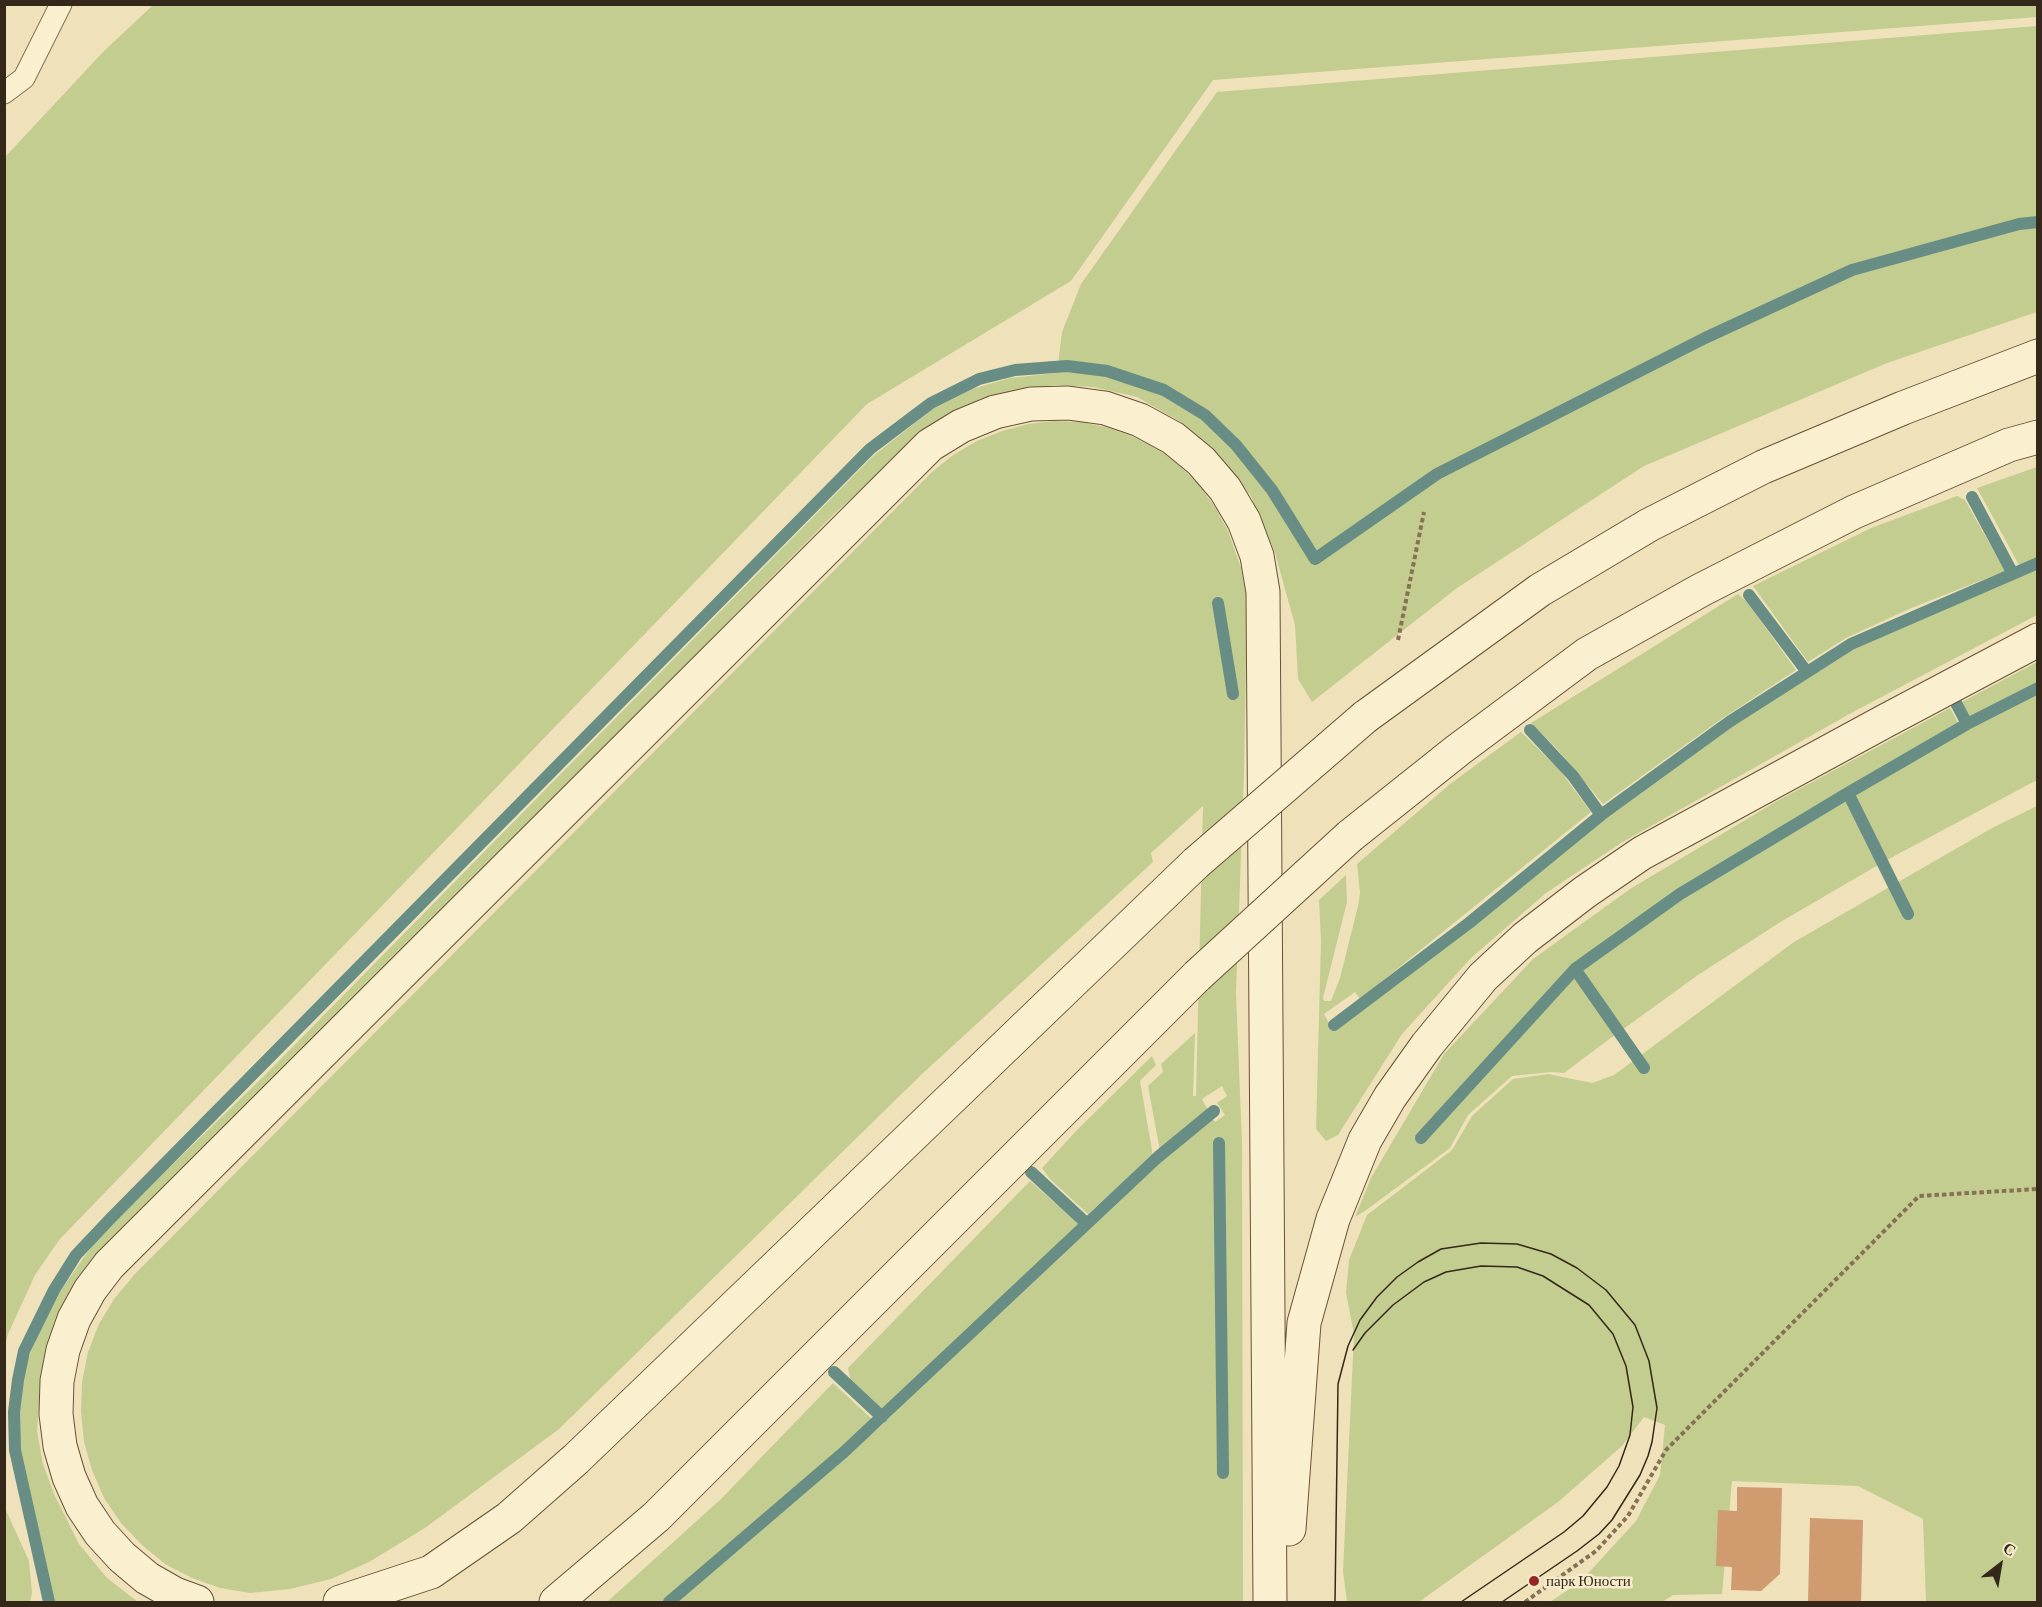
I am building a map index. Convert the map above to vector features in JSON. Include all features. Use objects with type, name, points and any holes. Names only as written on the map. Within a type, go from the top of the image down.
[{"type":"main road","points":[[381,1602],[431,1572],[509,1518],[576,1459],[1196,863],[1365,717],[1540,590],[1649,525],[1762,466],[2037,356]]},
{"type":"main road","points":[[197,1602],[175,1594],[147,1578],[122,1557],[100,1533],[82,1506],[69,1477],[56,1414],[57,1381],[63,1350],[74,1319],[90,1290],[109,1264],[930,445],[961,426],[995,412],[1032,404],[1068,403],[1105,408],[1140,420],[1173,438],[1201,461],[1225,489],[1244,521],[1257,556],[1263,592],[1270,1602]]},
{"type":"main road","points":[[556,1602],[656,1517],[1197,976],[1350,836],[1458,750],[1587,654],[1701,590],[1854,512],[2009,445],[2037,437]]},
{"type":"main road","points":[[1283,1602],[1304,1323],[1333,1219],[1365,1140],[1390,1097],[1427,1045],[1483,977],[1525,938],[1585,892],[1642,853],[2037,640]]},
{"type":"main road","points":[[340,1602],[431,1572]]},
{"type":"lane","points":[[4,93],[24,78],[61,4]]},
{"type":"path","points":[[1398,640],[1424,512]]},
{"type":"path","points":[[1525,1602],[1596,1551],[1628,1516],[1666,1450],[1919,1196],[2037,1189]]},
{"type":"green space","points":[[2037,4],[2038,17],[1213,80],[1071,281],[867,404],[59,1240],[35,1275],[8,1334],[5,1346],[5,157],[104,51],[153,5]]},
{"type":"green space","points":[[2037,26],[2037,312],[1887,363],[1644,466],[1457,588],[1312,702],[1298,679],[1295,625],[1275,553],[1251,496],[1218,455],[1181,422],[1137,397],[1093,387],[1055,385],[1007,392],[952,415],[918,437],[832,516],[262,1094],[41,1376],[37,1431],[43,1464],[54,1494],[79,1544],[107,1578],[138,1602],[54,1602],[19,1452],[20,1386],[39,1332],[57,1296],[93,1244],[265,1075],[873,456],[934,408],[972,389],[1010,378],[1057,373],[1062,332],[1081,284],[1217,92]]},
{"type":"green space","points":[[1055,421],[1082,422],[1109,428],[1158,449],[1199,485],[1215,507],[1228,531],[1241,568],[1247,601],[1244,774],[1236,993],[1242,1143],[1243,1602],[676,1602],[883,1424],[1163,1156],[1211,1116],[1215,1122],[1225,1115],[1217,1103],[1227,1096],[1222,1086],[1202,1099],[1209,1112],[1160,1151],[1148,1086],[1163,1072],[1161,1064],[1195,1033],[1193,1096],[1196,1096],[1203,806],[1151,853],[1153,862],[921,1075],[559,1429],[425,1528],[369,1562],[331,1579],[290,1589],[250,1593],[220,1588],[192,1578],[165,1564],[121,1523],[104,1498],[92,1470],[84,1442],[81,1412],[82,1382],[88,1352],[99,1324],[114,1299],[134,1275],[932,472],[953,455],[977,441],[1028,424]],"holes":[[[1222,1140],[1226,1477],[1221,1478],[1215,1142]]]},
{"type":"green space","points":[[2037,467],[2037,557],[2019,565],[1977,488]]},
{"type":"green space","points":[[1957,496],[1965,500],[2005,571],[1909,609],[1846,638],[1808,662],[1753,586],[1871,528]]},
{"type":"green space","points":[[2037,566],[2037,615],[1853,712],[1621,843],[1546,893],[1471,958],[1402,1034],[1338,1135],[1326,1141],[1316,1129],[1321,941],[1319,900],[1346,875],[1347,902],[1323,998],[1324,1001],[1331,1001],[1340,978],[1358,906],[1360,893],[1357,864],[1450,784],[1521,732],[1558,768],[1591,812],[1360,999],[1355,992],[1324,1014],[1332,1028],[1358,1013],[1397,983],[1604,816],[1732,724],[1853,646]]},
{"type":"green space","points":[[1738,594],[1747,602],[1796,670],[1720,720],[1603,804],[1558,750],[1531,723]]},
{"type":"green space","points":[[2037,662],[2037,685],[1970,718],[1962,702]]},
{"type":"green space","points":[[2037,691],[2037,780],[1885,861],[1852,794],[1982,718]]},
{"type":"green space","points":[[1950,708],[1959,725],[1845,790],[1684,888],[1576,963],[1418,1138],[1422,1141],[1574,976],[1616,1034],[1564,1073],[1512,1076],[1468,1115],[1450,1148],[1355,1217],[1371,1178],[1444,1054],[1533,959],[1630,889],[1777,801]]},
{"type":"green space","points":[[1846,797],[1880,864],[1782,921],[1698,975],[1622,1030],[1581,968],[1681,897]]},
{"type":"green space","points":[[2037,806],[2037,1602],[1926,1602],[1923,1519],[1858,1486],[1732,1481],[1722,1594],[1673,1595],[1662,1602],[1550,1602],[1581,1581],[1636,1521],[1660,1475],[1665,1425],[1644,1417],[1622,1446],[1558,1502],[1419,1602],[1347,1602],[1343,1571],[1354,1334],[1346,1293],[1349,1260],[1367,1215],[1452,1150],[1472,1116],[1513,1079],[1548,1074],[1592,1083],[1614,1075],[1794,942],[1992,828]]},
{"type":"green space","points":[[1152,1056],[1156,1065],[1140,1081],[1153,1156],[1088,1214],[1050,1179],[1042,1168]]},
{"type":"green space","points":[[1030,1181],[1079,1224],[883,1412],[851,1382],[848,1368]]},
{"type":"green space","points":[[833,1383],[873,1420],[725,1553],[665,1602],[607,1602],[721,1499]]},
{"type":"green space","points":[[5,1508],[29,1561],[32,1593],[30,1602],[5,1602]]},
{"type":"building","points":[[1737,1487],[1782,1488],[1780,1574],[1761,1591],[1731,1590],[1732,1567],[1716,1566],[1718,1510],[1737,1511]]},
{"type":"building","points":[[1810,1518],[1863,1520],[1861,1602],[1808,1602]]},
{"type":"waterway","points":[[49,1602],[15,1450],[14,1412],[24,1351],[54,1290],[76,1255],[870,449],[931,403],[979,379],[1015,370],[1067,366],[1107,371],[1164,390],[1205,415],[1236,445],[1272,490],[1315,559],[1437,474],[1705,338],[1852,270],[2019,224],[2038,222]]},
{"type":"waterway","points":[[1972,497],[2013,574]]},
{"type":"waterway","points":[[1334,1025],[1469,923],[1601,815],[1729,722],[1851,644],[2038,563]]},
{"type":"waterway","points":[[1749,595],[1807,672]]},
{"type":"waterway","points":[[1218,603],[1233,694]]},
{"type":"waterway","points":[[1421,1138],[1575,969],[1680,894],[1967,724],[2038,688]]},
{"type":"waterway","points":[[1956,703],[1967,724]]},
{"type":"waterway","points":[[1530,730],[1573,776],[1601,815]]},
{"type":"waterway","points":[[1848,793],[1908,914]]},
{"type":"waterway","points":[[1575,969],[1644,1068]]},
{"type":"waterway","points":[[669,1602],[844,1452],[1158,1157],[1214,1111]]},
{"type":"waterway","points":[[1219,1143],[1223,1473]]},
{"type":"waterway","points":[[1031,1172],[1086,1223]]},
{"type":"waterway","points":[[834,1372],[882,1417]]},
{"type":"tram line","points":[[1335,1602],[1338,1384],[1348,1346],[1360,1320],[1377,1297],[1397,1277],[1441,1249],[1481,1243],[1517,1244],[1551,1254],[1577,1268],[1606,1290],[1635,1325],[1649,1361],[1657,1408],[1648,1456],[1640,1475],[1612,1520],[1599,1534],[1577,1551],[1502,1602]]},
{"type":"tram line","points":[[1353,1350],[1365,1333],[1393,1305],[1424,1282],[1446,1272],[1481,1266],[1517,1267],[1543,1276],[1589,1305],[1613,1334],[1626,1366],[1633,1407],[1630,1435],[1619,1466],[1607,1487],[1583,1516],[1564,1532],[1461,1602]]},
{"type":"place","name":"парк Юности","points":[[1534,1581]]}]
